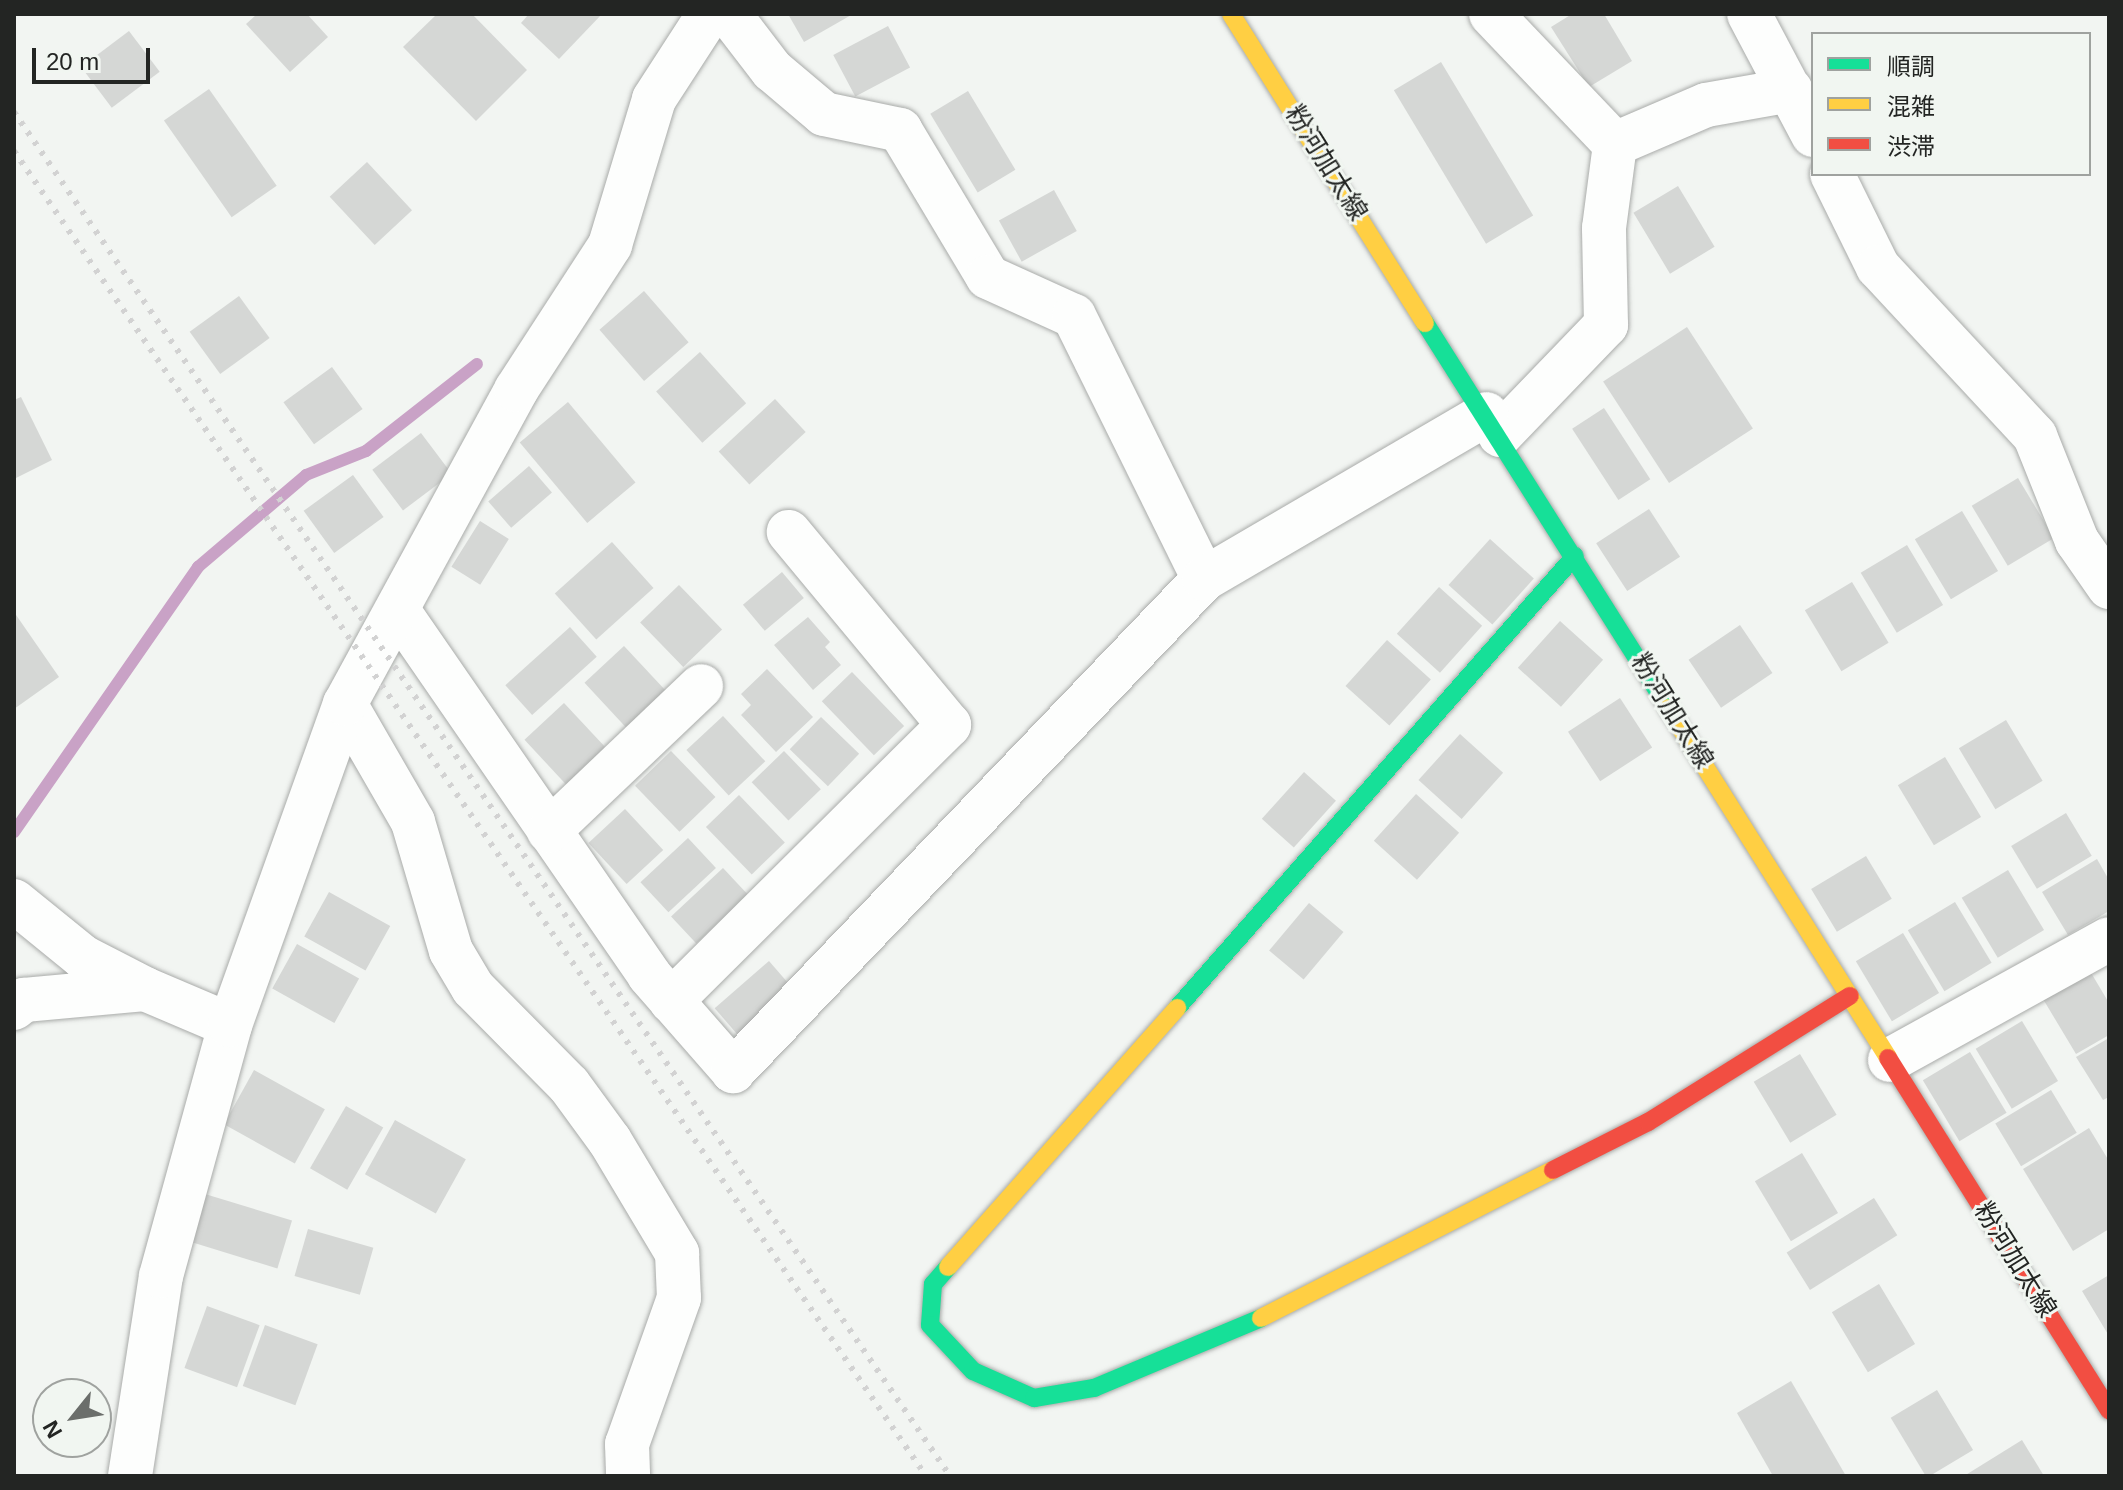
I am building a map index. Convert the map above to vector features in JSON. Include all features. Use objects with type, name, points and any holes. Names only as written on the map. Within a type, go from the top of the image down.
[{"type":"street","points":[[130,1476],[161,1276],[230,1025],[345,704],[399,612],[516,390],[610,245],[654,99],[709,14]]},
{"type":"street","points":[[729,14],[772,70],[824,114],[900,130],[988,277],[1074,316],[1204,579]]},
{"type":"street","name":"粉河加太線","points":[[1231,14],[1493,425],[2109,1410]]},
{"type":"street","points":[[1491,14],[1615,144]]},
{"type":"street","points":[[1749,14],[1811,131]]},
{"type":"street","points":[[1615,144],[1706,105],[1791,90]]},
{"type":"street","points":[[399,612],[549,831],[671,1001],[733,1071],[1204,579],[1493,425],[1606,325],[1604,228],[1615,144]]},
{"type":"street","points":[[1833,176],[1878,267],[2035,436],[2077,541],[2109,587]]},
{"type":"street","points":[[671,1001],[949,725],[789,532]]},
{"type":"street","points":[[1575,556],[933,1284],[930,1325],[973,1371],[1034,1398],[1094,1388],[1253,1322],[1648,1122],[1850,996]]},
{"type":"street","points":[[549,831],[701,686]]},
{"type":"street","points":[[345,704],[413,822],[451,951],[473,988],[569,1085],[610,1141],[677,1253],[679,1298],[627,1444],[625,1474]]},
{"type":"street","points":[[14,901],[83,957],[145,989],[230,1025]]},
{"type":"street","points":[[1890,1060],[2109,939]]},
{"type":"street","points":[[14,1008],[24,1000],[145,989]]},
{"type":"building","points":[[257,14],[307,14],[328,37],[290,72],[246,24]]},
{"type":"building","points":[[437,14],[472,14],[527,70],[476,121],[403,47]]},
{"type":"building","points":[[529,14],[602,14],[559,59],[521,23]]},
{"type":"building","points":[[788,14],[853,14],[804,42]]},
{"type":"building","points":[[1572,14],[1604,14],[1632,61],[1589,87],[1551,27]]},
{"type":"building","points":[[888,26],[910,67],[855,97],[833,55]]},
{"type":"building","points":[[129,31],[160,72],[112,108],[81,67]]},
{"type":"building","points":[[1441,62],[1533,215],[1486,244],[1394,90]]},
{"type":"building","points":[[209,89],[277,186],[232,217],[164,121]]},
{"type":"building","points":[[968,91],[1015,170],[978,193],[930,114]]},
{"type":"building","points":[[367,162],[412,210],[375,245],[330,197]]},
{"type":"building","points":[[1678,186],[1715,247],[1670,274],[1633,213]]},
{"type":"building","points":[[1054,190],[1077,231],[1022,262],[999,221]]},
{"type":"building","points":[[644,291],[689,342],[644,381],[599,330]]},
{"type":"building","points":[[239,296],[270,338],[220,374],[190,332]]},
{"type":"building","points":[[1687,327],[1753,428],[1669,483],[1603,381]]},
{"type":"building","points":[[700,352],[746,403],[702,443],[656,391]]},
{"type":"building","points":[[332,367],[363,409],[314,444],[283,402]]},
{"type":"building","points":[[21,397],[52,460],[14,479],[14,400]]},
{"type":"building","points":[[775,399],[806,432],[749,484],[719,452]]},
{"type":"building","points":[[568,402],[635,482],[587,523],[520,442]]},
{"type":"building","points":[[1604,408],[1650,479],[1618,500],[1572,429]]},
{"type":"building","points":[[421,433],[452,474],[403,510],[372,470]]},
{"type":"building","points":[[529,466],[552,492],[511,528],[488,501]]},
{"type":"building","points":[[353,475],[384,517],[334,553],[304,511]]},
{"type":"building","points":[[2018,478],[2054,538],[2008,566],[1972,506]]},
{"type":"building","points":[[1649,509],[1680,557],[1627,591],[1596,543]]},
{"type":"building","points":[[1962,511],[1998,571],[1951,599],[1915,539]]},
{"type":"building","points":[[480,521],[509,539],[480,585],[451,567]]},
{"type":"building","points":[[1490,539],[1534,578],[1492,625],[1449,585]]},
{"type":"building","points":[[612,542],[653,588],[596,640],[555,594]]},
{"type":"building","points":[[1907,545],[1943,605],[1897,633],[1861,573]]},
{"type":"building","points":[[782,572],[804,598],[765,631],[743,605]]},
{"type":"building","points":[[1852,582],[1889,643],[1841,671],[1805,610]]},
{"type":"building","points":[[679,585],[722,630],[683,667],[640,623]]},
{"type":"building","points":[[1439,587],[1482,626],[1440,673],[1397,634]]},
{"type":"building","points":[[14,612],[59,677],[14,709]]},
{"type":"building","points":[[808,617],[830,642],[825,647],[841,665],[813,690],[774,645]]},
{"type":"building","points":[[1560,621],[1603,660],[1561,707],[1518,668]]},
{"type":"building","points":[[1740,625],[1772,673],[1721,708],[1689,660]]},
{"type":"building","points":[[570,627],[597,657],[532,715],[505,685]]},
{"type":"building","points":[[1387,640],[1431,679],[1389,726],[1346,686]]},
{"type":"building","points":[[624,646],[667,692],[627,729],[585,683]]},
{"type":"building","points":[[767,669],[813,717],[776,752],[741,715],[751,705],[741,694]]},
{"type":"building","points":[[852,672],[904,726],[874,755],[822,701]]},
{"type":"building","points":[[1620,698],[1652,747],[1600,781],[1568,732]]},
{"type":"building","points":[[564,703],[607,749],[567,786],[525,740]]},
{"type":"building","points":[[723,716],[765,761],[729,795],[686,750]]},
{"type":"building","points":[[821,717],[859,754],[828,786],[790,749]]},
{"type":"building","points":[[2006,720],[2043,781],[1995,809],[1959,748]]},
{"type":"building","points":[[1460,734],[1503,773],[1462,819],[1419,780]]},
{"type":"building","points":[[671,751],[715,797],[679,832],[635,786]]},
{"type":"building","points":[[784,751],[821,789],[788,820],[752,782]]},
{"type":"building","points":[[1945,757],[1981,817],[1934,845],[1898,785]]},
{"type":"building","points":[[1304,772],[1336,801],[1294,848],[1262,819]]},
{"type":"building","points":[[1416,794],[1459,833],[1417,880],[1374,841]]},
{"type":"building","points":[[739,795],[785,842],[752,874],[706,827]]},
{"type":"building","points":[[625,809],[663,850],[627,884],[588,843]]},
{"type":"building","points":[[2066,813],[2092,856],[2037,889],[2011,846]]},
{"type":"building","points":[[688,838],[716,868],[668,912],[640,882]]},
{"type":"building","points":[[1866,856],[1892,899],[1837,932],[1811,889]]},
{"type":"building","points":[[2097,859],[2109,880],[2109,911],[2068,935],[2042,892]]},
{"type":"building","points":[[723,868],[748,895],[696,943],[671,916]]},
{"type":"building","points":[[2008,870],[2044,930],[1998,958],[1962,898]]},
{"type":"building","points":[[329,892],[390,926],[365,971],[304,937]]},
{"type":"building","points":[[1955,902],[1992,963],[1944,991],[1908,930]]},
{"type":"building","points":[[1309,903],[1343,932],[1304,979],[1269,950]]},
{"type":"building","points":[[1903,933],[1939,993],[1892,1021],[1856,961]]},
{"type":"building","points":[[297,944],[359,978],[334,1023],[272,989]]},
{"type":"building","points":[[769,961],[793,989],[739,1036],[715,1008]]},
{"type":"building","points":[[2087,966],[2109,1003],[2109,1035],[2076,1054],[2040,994]]},
{"type":"building","points":[[2022,1021],[2058,1081],[2012,1109],[1976,1049]]},
{"type":"building","points":[[2109,1038],[2109,1097],[2103,1100],[2076,1057]]},
{"type":"building","points":[[1970,1052],[2007,1113],[1959,1141],[1923,1080]]},
{"type":"building","points":[[1800,1054],[1837,1115],[1790,1143],[1754,1082]]},
{"type":"building","points":[[254,1070],[325,1109],[295,1163],[224,1124]]},
{"type":"building","points":[[2051,1090],[2077,1133],[2021,1166],[1995,1123]]},
{"type":"building","points":[[346,1106],[383,1128],[347,1190],[310,1168]]},
{"type":"building","points":[[395,1120],[466,1159],[436,1213],[365,1174]]},
{"type":"building","points":[[2089,1128],[2109,1161],[2109,1229],[2073,1251],[2023,1169]]},
{"type":"building","points":[[1802,1153],[1838,1213],[1791,1241],[1755,1181]]},
{"type":"building","points":[[205,1194],[292,1221],[277,1268],[190,1242]]},
{"type":"building","points":[[1874,1198],[1897,1235],[1810,1290],[1787,1253]]},
{"type":"building","points":[[308,1229],[373,1248],[360,1295],[294,1276]]},
{"type":"building","points":[[2109,1275],[2109,1336],[2082,1291]]},
{"type":"building","points":[[1879,1284],[1915,1344],[1868,1372],[1832,1312]]},
{"type":"building","points":[[207,1306],[260,1325],[237,1387],[184,1368]]},
{"type":"building","points":[[265,1325],[318,1344],[295,1405],[243,1386]]},
{"type":"building","points":[[1791,1381],[1846,1476],[1773,1476],[1737,1413]]},
{"type":"building","points":[[1937,1390],[1973,1450],[1926,1476],[1891,1418]]},
{"type":"building","points":[[2022,1440],[2044,1476],[1964,1476]]},
{"type":"waterway","points":[[14,832],[198,567],[306,475],[366,451],[477,364]]},
{"type":"railway","points":[[14,112],[950,1476]]},
{"type":"railway","points":[[14,151],[926,1476]]},
{"type":"traffic: fast","points":[[1425,323],[1668,708]]},
{"type":"traffic: fast","points":[[1177,1008],[1575,556]]},
{"type":"traffic: fast","points":[[948,1267],[933,1284],[930,1325],[973,1371],[1034,1398],[1094,1388],[1261,1318]]},
{"type":"traffic: slow","points":[[1231,14],[1425,323]]},
{"type":"traffic: slow","points":[[1668,708],[1888,1058]]},
{"type":"traffic: slow","points":[[948,1267],[1177,1008]]},
{"type":"traffic: slow","points":[[1261,1318],[1553,1170]]},
{"type":"traffic: jam","points":[[1553,1170],[1648,1122],[1850,996]]},
{"type":"traffic: jam","points":[[1888,1058],[2109,1410]]}]
